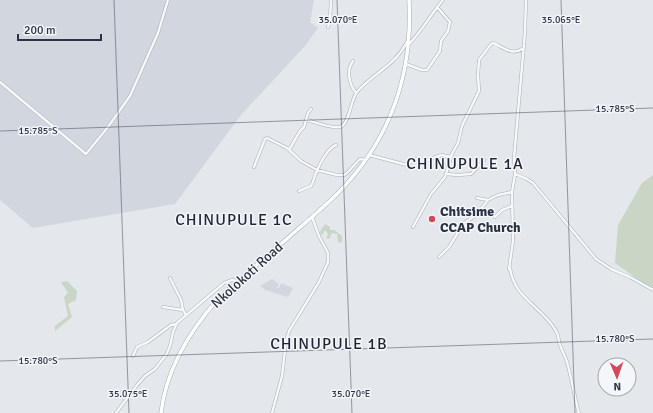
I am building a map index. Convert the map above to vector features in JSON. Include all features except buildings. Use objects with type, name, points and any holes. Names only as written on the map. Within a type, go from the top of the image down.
[{"type":"main road","name":"Nkolokoti Road","points":[[161,413],[170,376],[188,338],[208,310],[217,300],[312,217],[337,193],[369,155],[387,123],[396,103],[406,64],[409,44],[409,0]]},
{"type":"street","points":[[0,82],[86,154],[108,127],[130,96],[158,33],[168,0]]},
{"type":"street","points":[[328,27],[330,20],[331,0]]},
{"type":"street","points":[[409,44],[416,39],[425,23],[443,0]]},
{"type":"street","points":[[526,0],[514,158],[515,174],[512,192],[513,241],[509,269],[514,285],[527,301],[551,323],[557,333],[560,346],[567,362],[579,413]]},
{"type":"street","points":[[406,64],[422,70],[427,70],[440,51],[441,41],[448,30],[450,22],[437,7]]},
{"type":"street","points":[[306,120],[340,127],[344,124],[356,93],[375,75],[394,62],[409,38]]},
{"type":"street","points":[[413,227],[428,199],[446,174],[451,157],[458,143],[462,126],[479,90],[478,70],[482,55],[493,43],[513,52],[518,52],[523,48]]},
{"type":"street","points":[[353,61],[349,74],[351,85],[356,93]]},
{"type":"street","points":[[289,150],[304,127],[311,109]]},
{"type":"street","points":[[254,167],[266,139],[289,150],[317,170],[337,175],[344,175],[360,159],[365,160]]},
{"type":"street","points":[[299,191],[311,186],[317,170],[332,148],[336,145]]},
{"type":"street","points":[[369,155],[407,165],[415,159],[427,160],[442,155],[451,157]]},
{"type":"street","points":[[446,174],[471,174],[484,160]]},
{"type":"street","points":[[515,174],[527,178],[533,183],[599,261],[611,269],[630,277],[653,290]]},
{"type":"street","points":[[439,257],[449,247],[464,223],[475,216],[488,200],[501,194],[512,192]]},
{"type":"street","points":[[477,198],[488,200]]},
{"type":"street","points":[[495,217],[502,210],[512,206]]},
{"type":"street","points":[[272,413],[281,381],[288,331],[319,282],[328,262],[328,253],[319,236],[312,217]]},
{"type":"street","points":[[170,278],[181,300],[183,310],[186,315]]},
{"type":"street","points":[[133,356],[137,347],[148,342],[171,325],[177,323],[224,282],[232,280],[239,281]]},
{"type":"street","points":[[163,307],[183,310]]},
{"type":"street","points":[[116,413],[137,385],[145,376],[155,370],[166,355],[177,323]]},
{"type":"shaded area","points":[[0,0],[314,0],[310,22],[318,28],[305,46],[241,115],[175,204],[33,228],[0,200]]},
{"type":"shaded area","points":[[272,279],[279,284],[277,288],[279,288],[281,283],[293,288],[288,297],[265,290],[260,286]]},
{"type":"green space","points":[[653,175],[653,290],[615,263],[618,225],[642,183]]},
{"type":"green space","points":[[325,224],[330,227],[330,230],[334,230],[342,236],[342,243],[338,242],[337,234],[332,233],[329,239],[326,238],[328,234],[325,230],[322,235],[319,233]]},
{"type":"green space","points":[[67,281],[77,291],[76,300],[68,304],[72,317],[55,331],[55,326],[68,316],[64,297],[68,293],[61,282]]},
{"type":"place","name":"Chitsime CCAP Church","points":[[432,219]]},
{"type":"district","name":"CHINUPULE 1A","points":[[465,164]]},
{"type":"district","name":"CHINUPULE 1C","points":[[234,220]]},
{"type":"district","name":"CHINUPULE 1B","points":[[329,344]]}]
